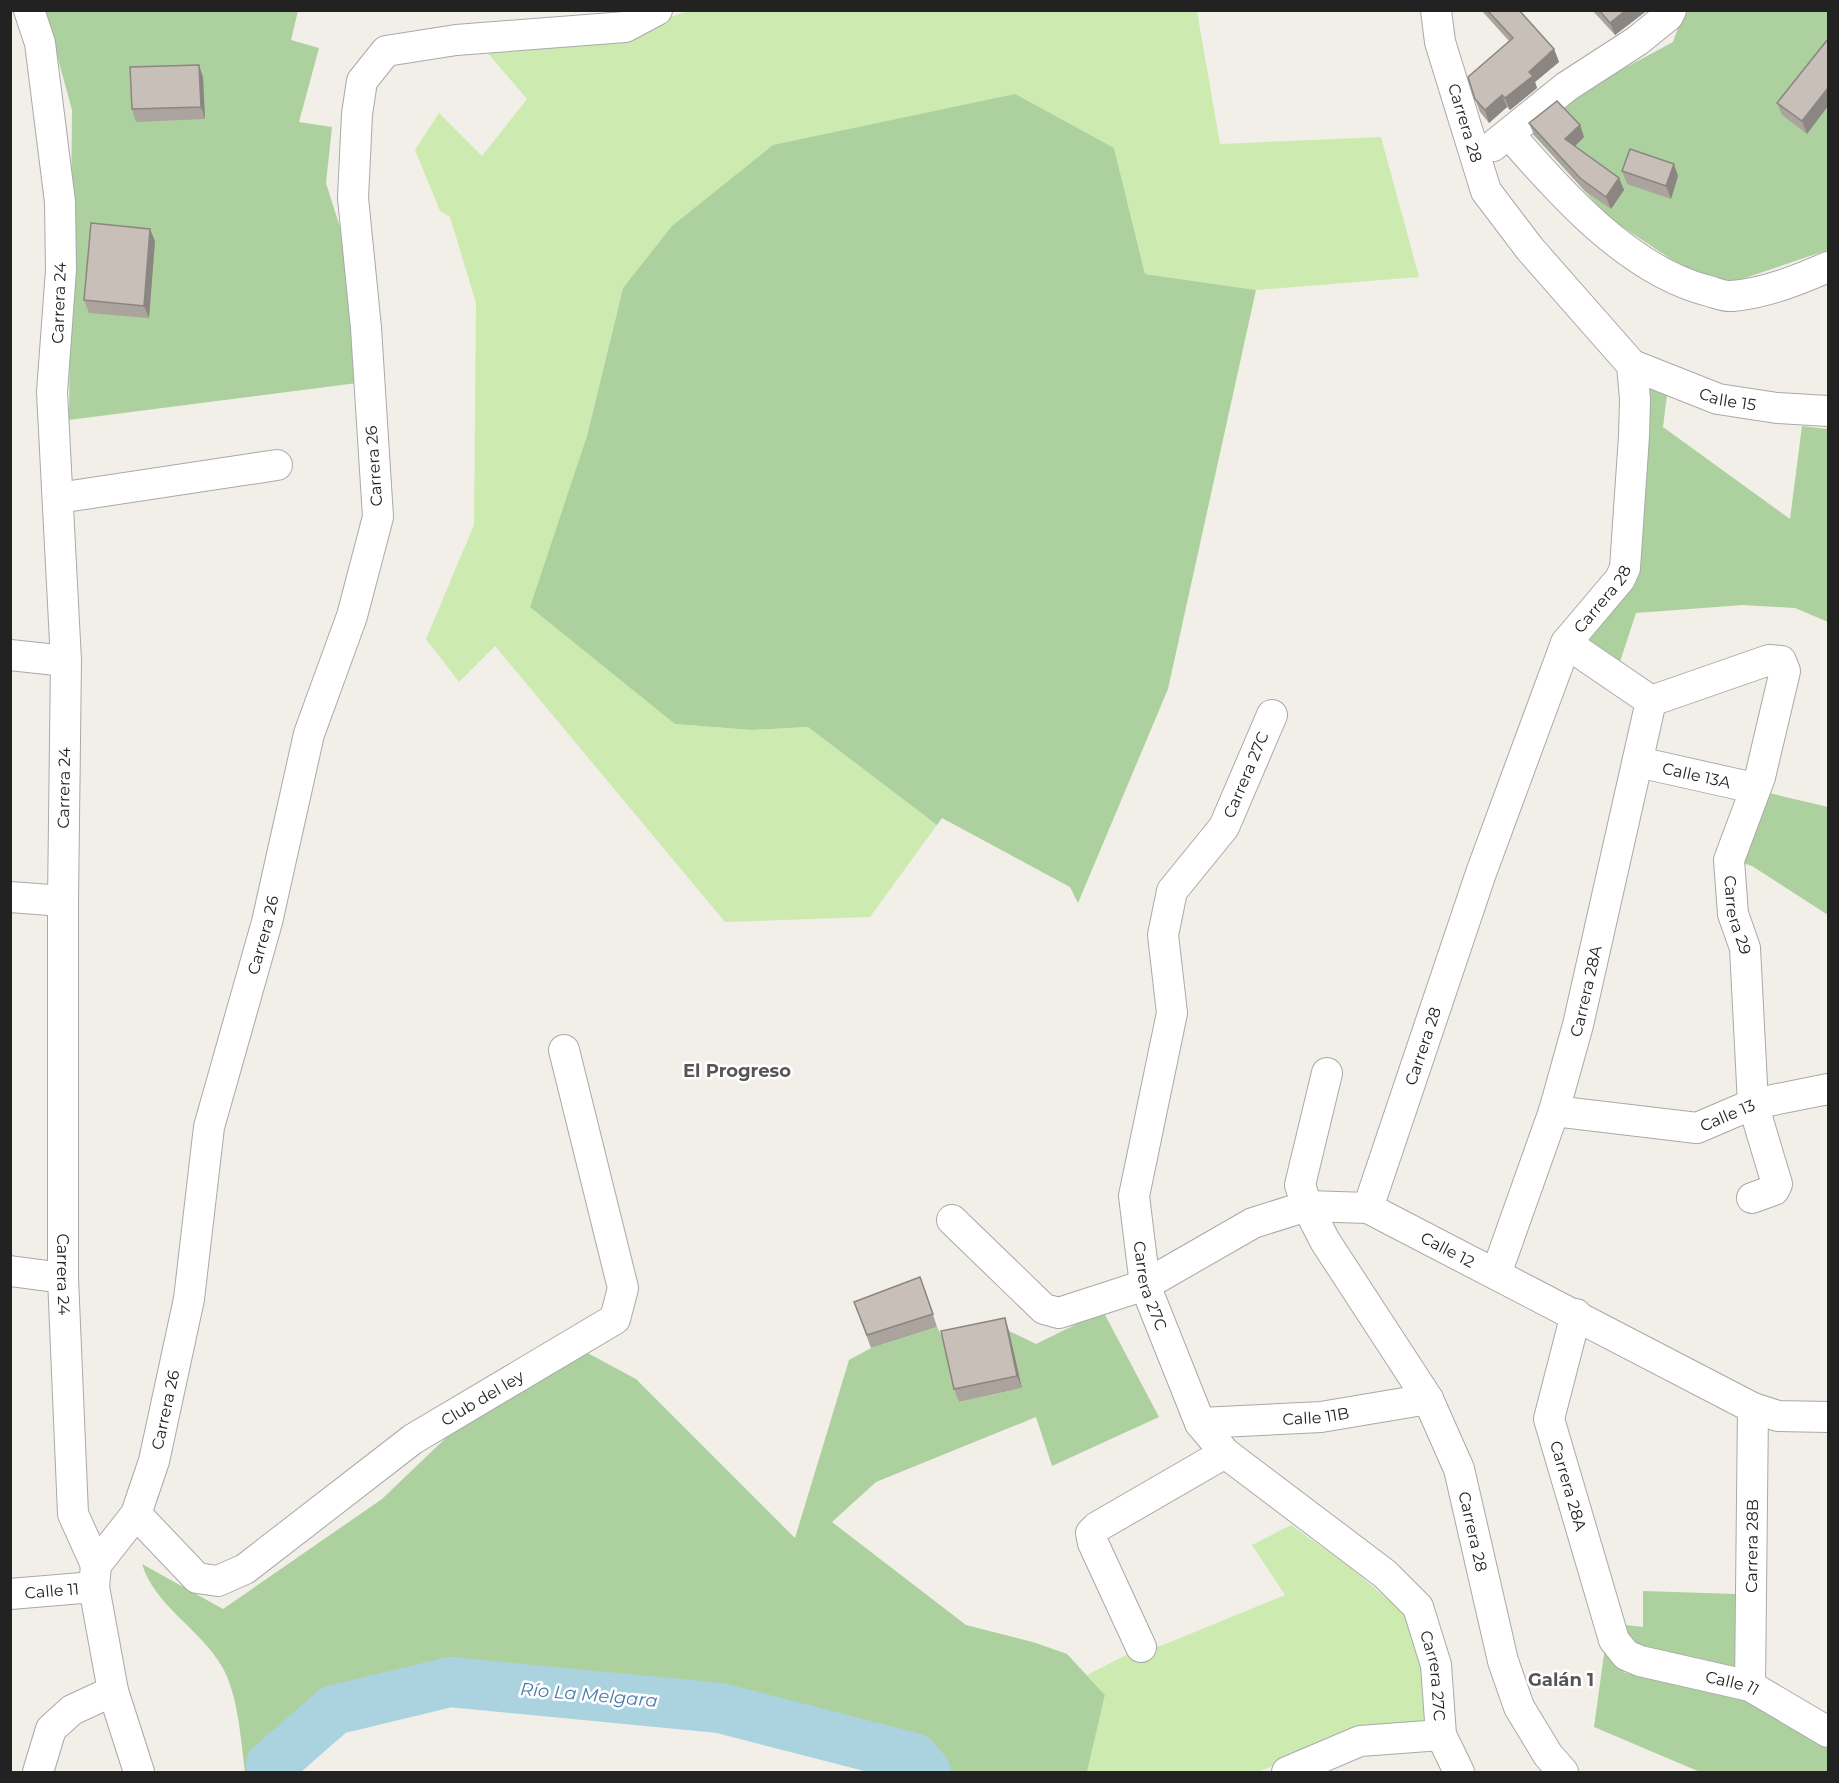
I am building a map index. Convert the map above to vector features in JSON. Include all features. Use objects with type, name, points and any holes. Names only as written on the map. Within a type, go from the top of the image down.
[{"type":"street","name":"Carrera 24","points":[[29,10],[40,43],[60,202],[61,270],[52,392],[66,661],[63,902],[63,1278],[73,1514],[95,1576]]},
{"type":"street","name":"Carrera 26","points":[[95,1576],[136,1514],[154,1461],[189,1299],[209,1127],[267,922],[309,734],[352,616],[378,517],[366,328],[352,198],[357,114],[362,81],[386,51],[456,40],[625,27],[657,10]]},
{"type":"street","name":"Carrera 28","points":[[1368,1208],[1481,873],[1566,643],[1620,579],[1625,568],[1634,436],[1635,399],[1632,365],[1530,249],[1486,191],[1440,42],[1436,10]]},
{"type":"street","points":[[1476,157],[1510,135],[1566,87],[1637,41],[1668,16],[1671,10]]},
{"type":"street","points":[[1510,135],[1558,191],[1602,229],[1653,267],[1692,286],[1730,296],[1788,284],[1828,267]]},
{"type":"street","name":"Calle 15","points":[[1632,365],[1718,399],[1778,408],[1828,411]]},
{"type":"street","points":[[58,498],[277,465]]},
{"type":"street","points":[[1566,643],[1651,701]]},
{"type":"street","points":[[10,655],[66,661]]},
{"type":"street","name":"Carrera 29","points":[[1651,701],[1768,660],[1781,661],[1785,672],[1754,788],[1729,860],[1733,914],[1745,948],[1754,1104],[1776,1188],[1752,1198]]},
{"type":"street","name":"Carrera 28A","points":[[1496,1274],[1554,1111],[1578,1025],[1651,701]]},
{"type":"street","name":"Carrera 27C","points":[[1272,715],[1224,827],[1172,891],[1163,935],[1172,1013],[1134,1196],[1145,1285],[1200,1423],[1225,1453],[1386,1575],[1418,1607],[1436,1665],[1441,1735],[1459,1773]]},
{"type":"street","name":"Calle 13A","points":[[1638,762],[1754,788]]},
{"type":"street","points":[[10,897],[63,902]]},
{"type":"street","name":"Club del ley","points":[[136,1514],[197,1578],[218,1581],[245,1569],[413,1439],[615,1319],[623,1288],[564,1050]]},
{"type":"street","name":"Carrera 28","points":[[1327,1073],[1300,1185],[1307,1206],[1325,1241],[1428,1399],[1460,1469],[1500,1650],[1519,1707],[1548,1755],[1563,1773]]},
{"type":"street","name":"Calle 13","points":[[1554,1111],[1696,1128],[1754,1104],[1828,1089]]},
{"type":"street","name":"Calle 12","points":[[952,1220],[1044,1308],[1059,1313],[1145,1285],[1253,1223],[1307,1206],[1368,1208],[1576,1314],[1753,1408],[1778,1416],[1828,1417]]},
{"type":"street","points":[[10,1270],[63,1278]]},
{"type":"street","name":"Carrera 28A","points":[[1576,1314],[1549,1419],[1614,1640],[1626,1655]]},
{"type":"street","name":"Calle 11B","points":[[1200,1423],[1321,1417],[1428,1399]]},
{"type":"street","name":"Carrera 28B","points":[[1750,1686],[1753,1408]]},
{"type":"street","points":[[1141,1647],[1093,1543],[1091,1533],[1097,1527],[1225,1453]]},
{"type":"street","points":[[95,1576],[113,1691],[139,1773]]},
{"type":"street","name":"Calle 11","points":[[10,1594],[95,1576]]},
{"type":"street","name":"Calle 11","points":[[1626,1655],[1750,1686],[1828,1732]]},
{"type":"street","points":[[38,1773],[51,1729],[72,1710],[113,1691]]},
{"type":"street","points":[[1300,1770],[1360,1741],[1441,1735]]},
{"type":"green space","points":[[691,10],[1197,11],[1220,144],[1381,137],[1419,277],[1256,290],[1145,274],[1114,148],[623,288],[587,436],[675,724],[752,730],[808,727],[937,825],[870,917],[725,922],[495,646],[459,682],[426,639],[474,525],[476,303],[450,217],[440,211],[415,150],[439,113],[482,156],[527,99],[478,42],[613,37]]},
{"type":"green space","points":[[45,11],[298,11],[291,40],[319,48],[299,122],[332,127],[326,183],[345,243],[357,383],[69,420],[72,110]]},
{"type":"green space","points":[[1684,11],[1828,11],[1828,250],[1733,282],[1701,279],[1609,218],[1529,130],[1554,106],[1673,42]]},
{"type":"green space","points":[[1015,94],[1114,148],[1145,274],[1256,290],[1168,689],[1078,903],[1070,887],[942,818],[937,825],[808,727],[752,730],[675,724],[530,607],[587,436],[623,288],[672,226],[773,145]]},
{"type":"green space","points":[[1640,381],[1667,395],[1663,427],[1790,519],[1802,426],[1828,429],[1828,622],[1795,608],[1743,605],[1636,613],[1618,668],[1578,634],[1630,579]]},
{"type":"green space","points":[[1769,793],[1828,807],[1828,915],[1752,866],[1737,861]]},
{"type":"green space","points":[[1103,1311],[1159,1417],[1052,1466],[1036,1417],[876,1482],[832,1522],[966,1625],[1036,1643],[1067,1654],[1105,1695],[1087,1772],[947,1772],[925,1749],[715,1694],[450,1667],[327,1702],[264,1757],[266,1772],[245,1772],[238,1717],[227,1676],[212,1652],[157,1592],[142,1564],[223,1609],[382,1499],[474,1411],[582,1350],[636,1379],[795,1538],[849,1360],[871,1348],[937,1327],[946,1344],[959,1402],[1022,1388],[1009,1331],[1036,1344]]},
{"type":"green space","points":[[1291,1525],[1351,1568],[1404,1613],[1425,1665],[1432,1728],[1359,1729],[1258,1772],[1087,1772],[1105,1695],[1087,1675],[1132,1652],[1163,1645],[1285,1595],[1252,1545]]},
{"type":"green space","points":[[1643,1591],[1736,1594],[1746,1676],[1633,1655],[1617,1624],[1643,1627]]},
{"type":"green space","points":[[1605,1647],[1625,1673],[1755,1693],[1828,1741],[1828,1772],[1700,1772],[1594,1727]]},
{"type":"building","points":[[1487,10],[1519,10],[1554,49],[1529,72],[1533,76],[1505,98],[1502,95],[1485,110],[1475,99],[1468,77],[1513,38]]},
{"type":"building","points":[[1599,10],[1626,10],[1610,23]]},
{"type":"building","points":[[1828,39],[1828,88],[1802,121],[1777,103]]},
{"type":"building","points":[[199,65],[201,107],[132,109],[130,67]]},
{"type":"building","points":[[1557,101],[1580,125],[1565,139],[1619,178],[1606,197],[1580,178],[1529,123]]},
{"type":"building","points":[[1630,149],[1674,164],[1666,186],[1622,171]]},
{"type":"building","points":[[91,223],[150,229],[144,306],[84,300]]},
{"type":"building","points":[[920,1277],[933,1314],[867,1335],[854,1302]]},
{"type":"building","points":[[1005,1318],[1017,1376],[954,1389],[941,1331]]},
{"type":"waterway","name":"Río La Melgara","points":[[273,1772],[271,1765],[334,1710],[450,1682],[720,1708],[914,1758],[926,1772]]},
{"type":"district","name":"El Progreso","points":[[737,1071]]},
{"type":"district","name":"Galán 1","points":[[1561,1680]]}]
